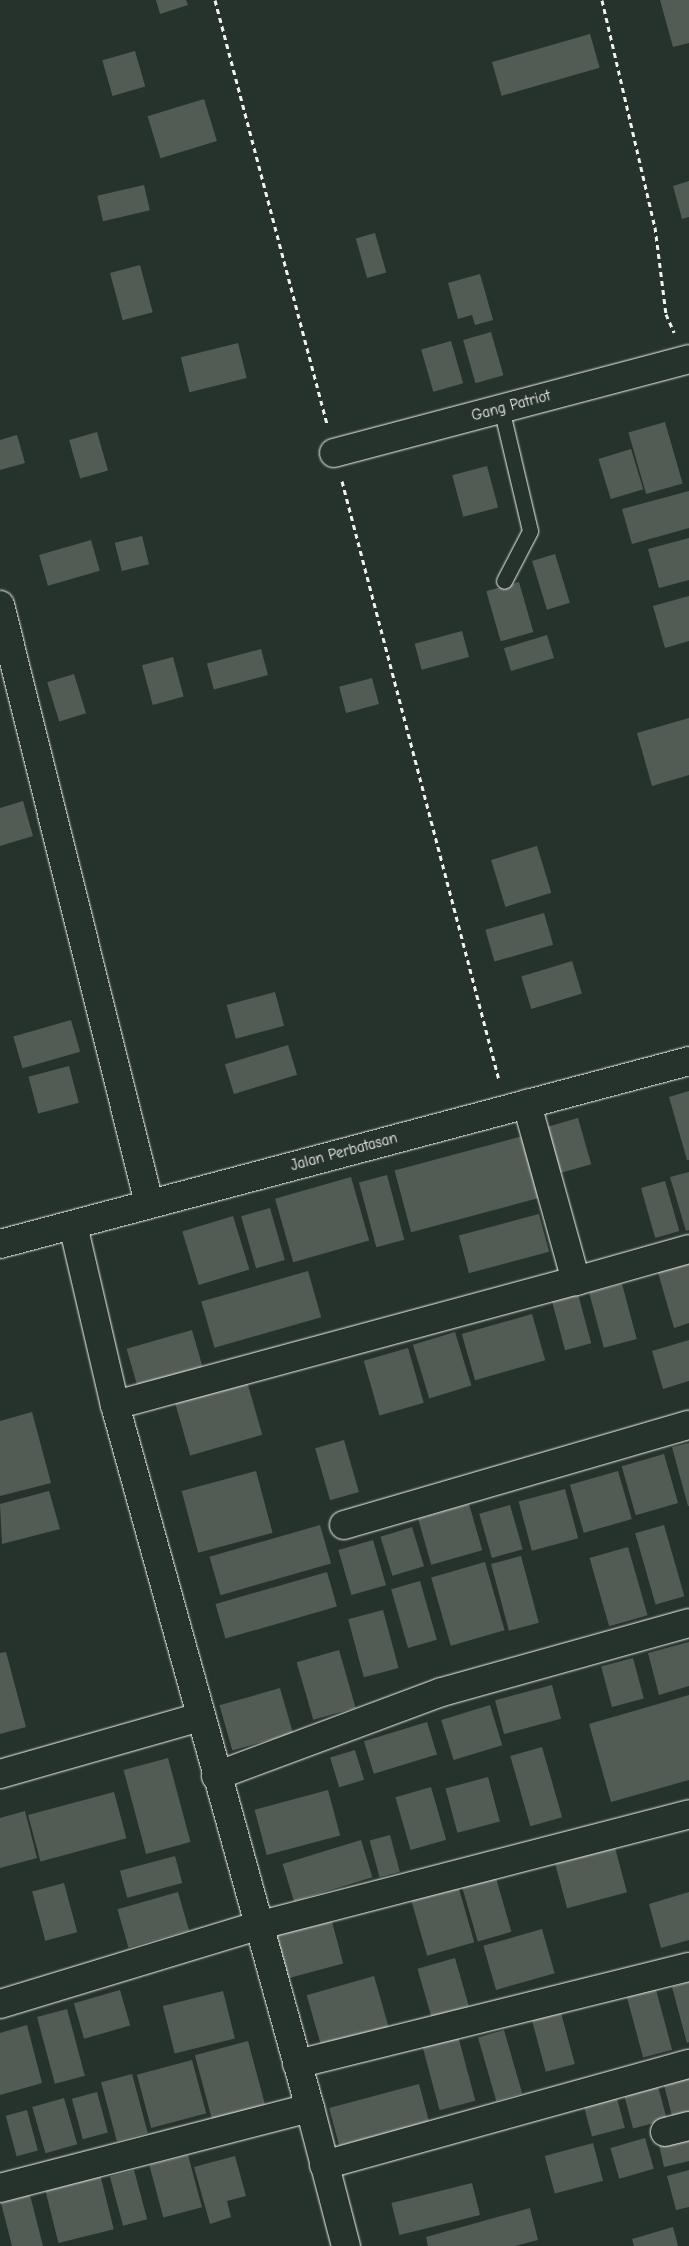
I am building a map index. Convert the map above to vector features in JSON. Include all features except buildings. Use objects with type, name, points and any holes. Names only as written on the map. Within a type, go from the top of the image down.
[{"type":"street","name":"Gang Patriot","points":[[334,453],[501,408],[684,350]]},
{"type":"street","points":[[0,605],[149,1204]]},
{"type":"street","name":"Jalan Perbatasan","points":[[0,1244],[689,1061]]},
{"type":"street","points":[[517,1107],[576,1281]]},
{"type":"street","points":[[73,1224],[115,1405],[257,1926],[310,2108],[346,2246]]},
{"type":"street","points":[[115,1405],[689,1249]]},
{"type":"street","points":[[344,1525],[689,1425]]},
{"type":"street","points":[[216,1776],[442,1692],[689,1623]]},
{"type":"street","points":[[0,1774],[200,1717]]},
{"type":"street","points":[[0,2004],[257,1926],[689,1814]]},
{"type":"street","points":[[296,2064],[689,1967]]},
{"type":"street","points":[[324,2165],[689,2064]]},
{"type":"street","points":[[0,2188],[310,2108]]},
{"type":"lane","points":[[501,408],[530,531],[504,582]]},
{"type":"path","points":[[215,0],[334,453],[517,1107]]},
{"type":"path","points":[[602,0],[655,228],[666,314],[684,350]]}]
